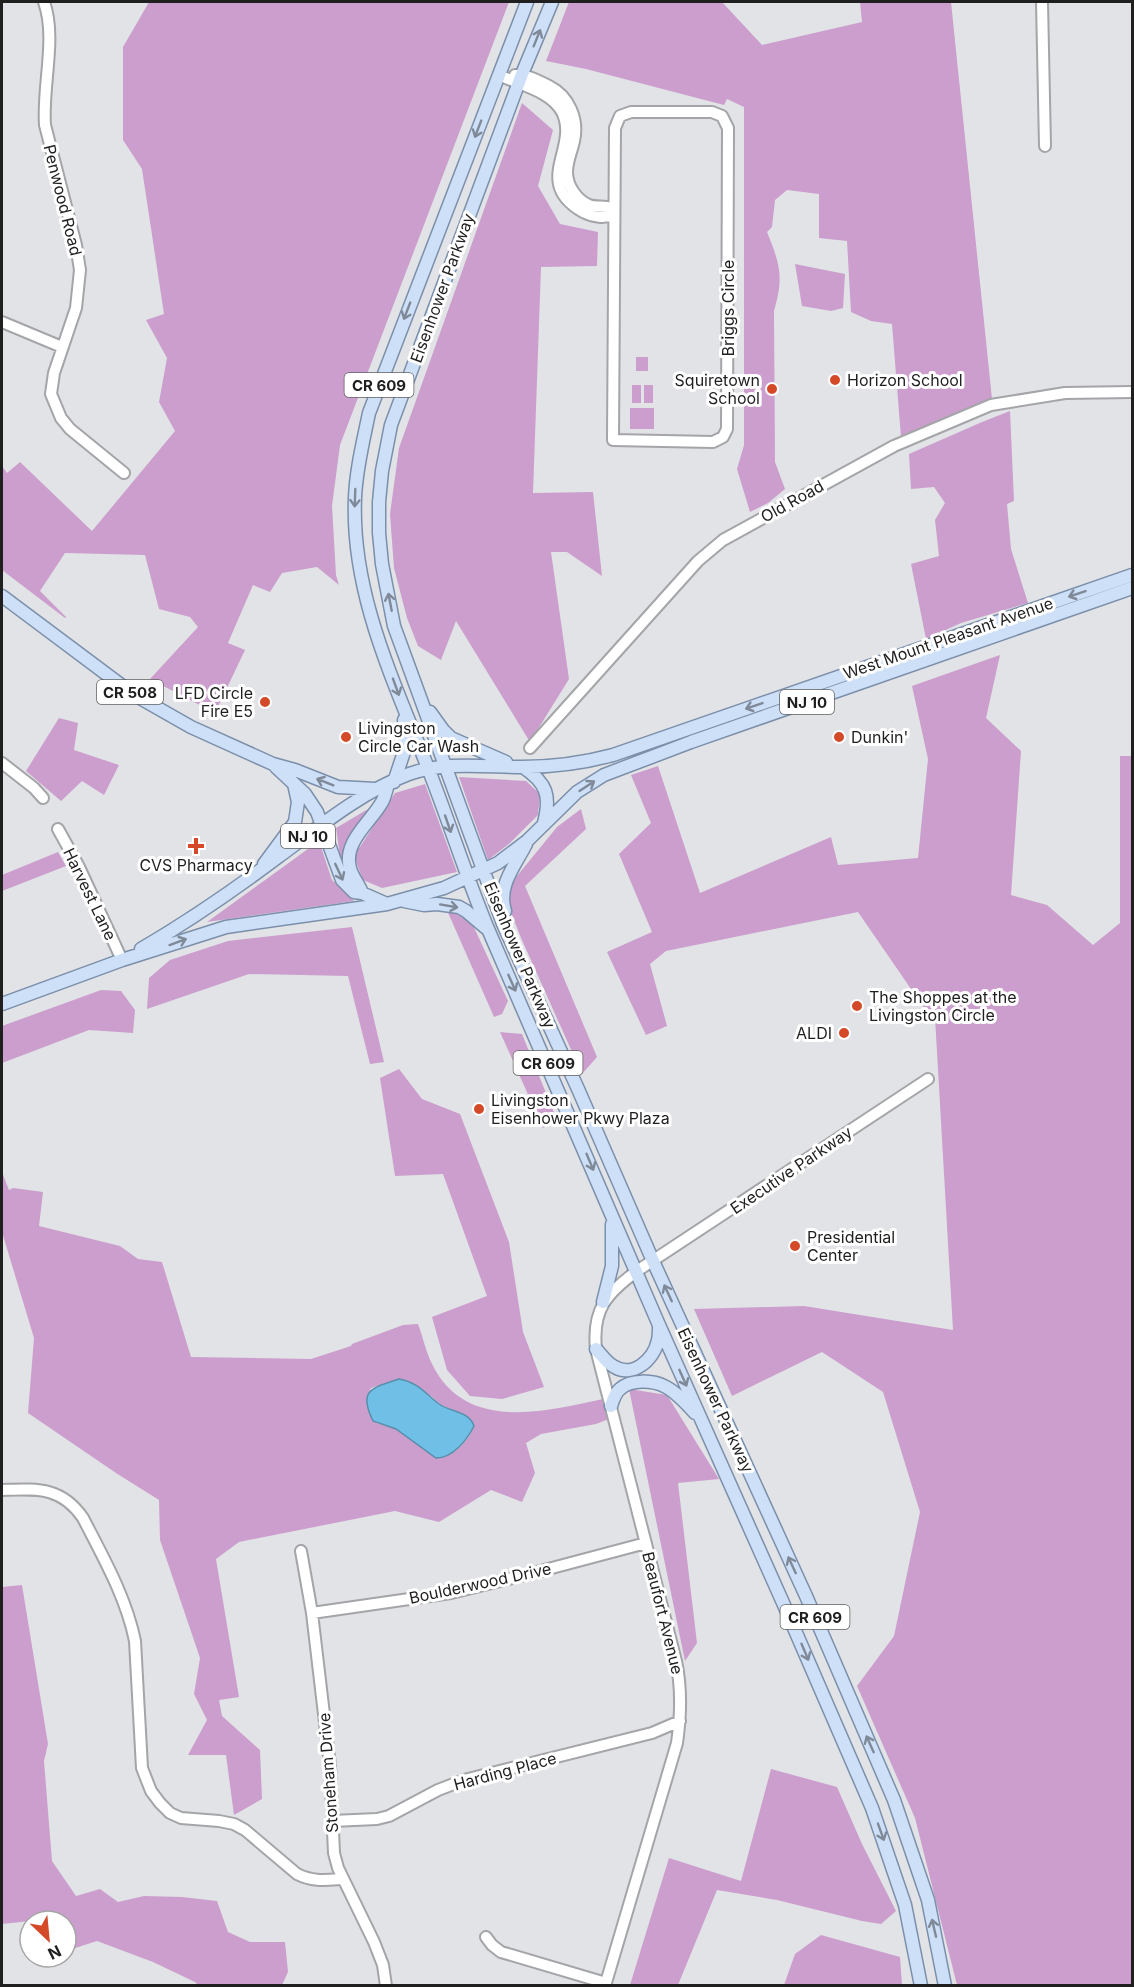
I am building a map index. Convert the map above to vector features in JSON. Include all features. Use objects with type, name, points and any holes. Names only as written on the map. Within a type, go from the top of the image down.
[{"type":"main road","name":"Eisenhower Parkway","points":[[527,2],[369,413],[358,463],[355,498],[355,532],[360,576],[364,595],[403,706],[429,769],[467,878],[659,1325],[873,1808],[905,1905],[921,1986]]},
{"type":"main road","name":"Eisenhower Parkway","points":[[552,2],[520,80],[392,425],[382,471],[379,533],[382,564],[394,626],[503,924],[806,1596],[894,1800],[928,1900],[945,1986]]},
{"type":"main road","name":"West Mount Pleasant Avenue","points":[[519,767],[580,763],[613,754],[1132,575]]},
{"type":"main road","name":"West Mount Pleasant Avenue","points":[[543,824],[577,792],[612,772],[691,742],[1132,588]]},
{"type":"main road","name":"CR 508","points":[[2,598],[133,694],[192,726],[273,764],[338,787],[349,789],[387,785]]},
{"type":"main road","points":[[420,698],[443,730],[452,738],[536,776],[547,795],[548,806],[543,824]]},
{"type":"main road","points":[[362,893],[350,869],[350,851],[382,802],[387,785],[405,746],[403,706]]},
{"type":"main road","name":"CR 508","points":[[273,764],[305,794],[317,812],[342,880],[354,892],[387,904]]},
{"type":"main road","name":"NJ 10","points":[[122,960],[213,906],[363,797],[387,785],[408,775],[429,769],[474,764],[519,767]]},
{"type":"main road","points":[[257,873],[295,822],[298,802],[294,783]]},
{"type":"main road","name":"NJ 10","points":[[2,1004],[122,960],[226,927],[402,901],[467,878],[498,863],[527,841],[543,824]]},
{"type":"main road","points":[[503,924],[504,886],[527,841]]},
{"type":"main road","points":[[402,901],[459,908],[489,930]]},
{"type":"main road","points":[[603,1302],[612,1266],[614,1243],[612,1214]]},
{"type":"main road","points":[[596,1348],[612,1366],[624,1372],[637,1369],[650,1359],[658,1342],[659,1325]]},
{"type":"main road","points":[[611,1406],[619,1390],[626,1386],[639,1382],[655,1383],[667,1387],[682,1399],[703,1423]]},
{"type":"street","name":"Penwood Road","points":[[44,2],[49,26],[44,105],[45,125],[76,245],[80,270],[76,308],[51,383],[51,394],[61,418],[70,429],[124,473]]},
{"type":"street","points":[[1042,2],[1045,146]]},
{"type":"street","points":[[499,75],[520,80],[547,95],[556,102],[562,112],[566,123],[566,136],[557,176],[571,205],[589,215],[607,218],[614,214]]},
{"type":"street","name":"Briggs Circle","points":[[631,112],[712,112],[722,116],[728,128],[727,429],[723,436],[713,442],[614,440],[614,214],[615,128],[620,116],[631,112]]},
{"type":"street","points":[[2,322],[62,347]]},
{"type":"street","name":"Old Road","points":[[530,748],[698,561],[723,540],[894,446],[991,405],[1065,393],[1132,392]]},
{"type":"street","points":[[2,763],[43,798]]},
{"type":"street","name":"Harvest Lane","points":[[58,829],[79,867],[122,960]]},
{"type":"street","name":"Executive Parkway","points":[[653,1261],[928,1079]]},
{"type":"street","points":[[603,1302],[619,1284],[653,1261]]},
{"type":"street","name":"Beaufort Avenue","points":[[603,1302],[596,1325],[596,1348],[678,1672],[681,1693],[677,1743],[605,1984]]},
{"type":"street","points":[[2,1490],[42,1489],[53,1492],[76,1507],[83,1518],[119,1591],[131,1623],[135,1641],[142,1768],[151,1791],[160,1803],[170,1813],[181,1818],[234,1824],[245,1830],[297,1874],[307,1879],[317,1881],[343,1879]]},
{"type":"street","name":"Boulderwood Drive","points":[[312,1613],[450,1593],[646,1543]]},
{"type":"street","name":"Stoneham Drive","points":[[301,1551],[312,1613],[330,1765],[334,1853],[343,1879],[374,1942],[386,1986]]},
{"type":"street","name":"Harding Place","points":[[332,1821],[377,1819],[389,1816],[438,1790],[464,1780],[652,1733],[680,1721]]},
{"type":"street","points":[[486,1937],[501,1952],[605,1984]]},
{"type":"shaded area","points":[[149,2],[509,2],[340,445],[332,506],[336,575],[339,585],[317,567],[282,573],[270,592],[253,585],[228,643],[245,650],[215,713],[150,679],[198,627],[190,617],[159,609],[145,555],[65,553],[40,591],[65,618],[2,570],[2,466],[7,473],[20,462],[92,531],[175,431],[159,402],[167,358],[146,320],[164,314],[142,169],[123,140],[123,47]]},
{"type":"shaded area","points":[[569,2],[722,2],[762,45],[862,22],[860,2],[951,2],[992,399],[901,437],[892,324],[871,321],[851,312],[847,241],[819,238],[819,194],[787,190],[775,200],[772,227],[767,232],[778,262],[780,280],[774,311],[775,462],[785,489],[768,503],[750,512],[737,469],[744,445],[744,107],[727,99],[724,105],[586,69],[546,61]]},
{"type":"shaded area","points":[[522,103],[553,130],[538,186],[560,224],[598,232],[597,266],[541,267],[533,493],[593,492],[602,576],[567,552],[551,552],[569,679],[530,742],[456,621],[441,660],[418,646],[407,618],[394,568],[390,514],[399,448]]},
{"type":"shaded area","points":[[795,264],[845,274],[843,308],[831,311],[802,306]]},
{"type":"shaded area","points":[[636,357],[648,357],[648,371],[636,371]]},
{"type":"shaded area","points":[[632,385],[641,385],[641,403],[632,403]]},
{"type":"shaded area","points":[[644,385],[653,385],[653,403],[644,403]]},
{"type":"shaded area","points":[[630,408],[654,408],[654,429],[630,429]]},
{"type":"shaded area","points":[[1010,411],[1014,501],[1007,504],[1011,549],[1028,603],[961,623],[926,639],[911,564],[939,556],[935,520],[945,503],[934,487],[911,489],[909,454]]},
{"type":"shaded area","points":[[1000,655],[986,718],[1021,751],[1011,895],[1047,905],[1093,945],[1120,923],[1120,756],[1132,756],[1132,1985],[957,1985],[915,1818],[857,1686],[894,1636],[920,1512],[883,1392],[822,1352],[732,1396],[694,1309],[804,1306],[953,1330],[934,1000],[931,1018],[858,912],[666,951],[650,964],[667,1026],[646,1035],[607,952],[652,932],[619,854],[651,823],[631,775],[658,766],[700,893],[831,837],[838,865],[918,858],[928,759],[912,686]]},
{"type":"shaded area","points":[[59,718],[78,723],[74,750],[119,765],[104,795],[82,781],[61,801],[26,771]]},
{"type":"shaded area","points":[[459,777],[526,781],[540,794],[538,815],[510,843],[488,860]]},
{"type":"shaded area","points":[[425,784],[457,872],[382,888],[363,880],[354,856],[395,793]]},
{"type":"shaded area","points":[[368,809],[348,840],[341,863],[336,828]]},
{"type":"shaded area","points":[[581,809],[586,829],[525,886],[597,1057],[582,1074],[506,900],[512,882],[557,827]]},
{"type":"shaded area","points":[[319,841],[332,880],[354,901],[207,922]]},
{"type":"shaded area","points":[[58,852],[66,866],[2,891],[2,875]]},
{"type":"shaded area","points":[[446,908],[472,923],[508,1001],[502,1014],[494,1017]]},
{"type":"shaded area","points":[[352,927],[384,1062],[370,1064],[348,976],[249,974],[147,1009],[149,978],[170,960],[228,941]]},
{"type":"shaded area","points":[[101,990],[121,991],[135,1010],[133,1033],[89,1030],[2,1063],[2,1026]]},
{"type":"shaded area","points":[[500,1032],[522,1034],[557,1120],[543,1128]]},
{"type":"shaded area","points":[[399,1069],[422,1099],[460,1114],[509,1242],[523,1332],[544,1387],[502,1399],[470,1396],[447,1370],[432,1317],[487,1296],[443,1174],[395,1176],[380,1078]]},
{"type":"shaded area","points":[[2,1172],[9,1190],[13,1188],[43,1192],[39,1226],[120,1246],[138,1259],[162,1262],[191,1357],[311,1359],[403,1325],[418,1324],[432,1364],[446,1386],[464,1400],[485,1408],[507,1412],[531,1412],[603,1399],[609,1419],[596,1424],[541,1434],[526,1443],[535,1473],[522,1502],[491,1490],[439,1522],[395,1511],[239,1542],[216,1559],[239,1697],[219,1700],[222,1716],[260,1750],[262,1799],[234,1815],[226,1755],[188,1755],[207,1720],[194,1694],[200,1658],[160,1540],[159,1500],[28,1413],[34,1338],[2,1232]],"holes":[[[395,1380],[431,1396],[441,1405],[461,1413],[474,1424],[465,1441],[449,1455],[436,1458],[396,1429],[377,1423],[370,1415],[368,1394],[371,1388]]]},
{"type":"shaded area","points":[[629,1389],[667,1395],[719,1479],[678,1483],[697,1643],[685,1661]]},
{"type":"shaded area","points":[[22,1585],[48,1744],[44,1761],[52,1861],[76,1896],[100,1889],[118,1902],[144,1896],[217,1901],[228,1932],[250,1942],[285,1942],[288,1972],[282,1985],[198,1985],[153,1962],[97,1941],[78,1947],[78,1909],[18,1909],[18,1922],[2,1924],[2,1587]]},
{"type":"shaded area","points":[[771,1769],[837,1787],[862,1844],[896,1911],[881,1924],[777,1900],[717,1890],[678,1985],[630,1985],[669,1858],[741,1881]]},
{"type":"shaded area","points":[[821,1935],[900,1957],[902,1985],[784,1985],[795,1954]]},
{"type":"water","points":[[399,1379],[416,1385],[443,1407],[464,1415],[472,1421],[474,1426],[454,1452],[436,1458],[396,1429],[373,1421],[367,1402],[371,1391]]},
{"type":"place","name":"Horizon School","points":[[835,380]]},
{"type":"place","name":"Squiretown School","points":[[772,389]]},
{"type":"place","name":"LFD Circle Fire E5","points":[[265,702]]},
{"type":"place","name":"Livingston Circle Car Wash","points":[[346,737]]},
{"type":"place","name":"Dunkin'","points":[[839,737]]},
{"type":"place","name":"CVS Pharmacy","points":[[196,846]]},
{"type":"place","name":"The Shoppes at the Livingston Circle","points":[[857,1006]]},
{"type":"place","name":"ALDI","points":[[844,1033]]},
{"type":"place","name":"Livingston Eisenhower Pkwy Plaza","points":[[479,1109]]},
{"type":"place","name":"Presidential Center","points":[[795,1246]]}]
